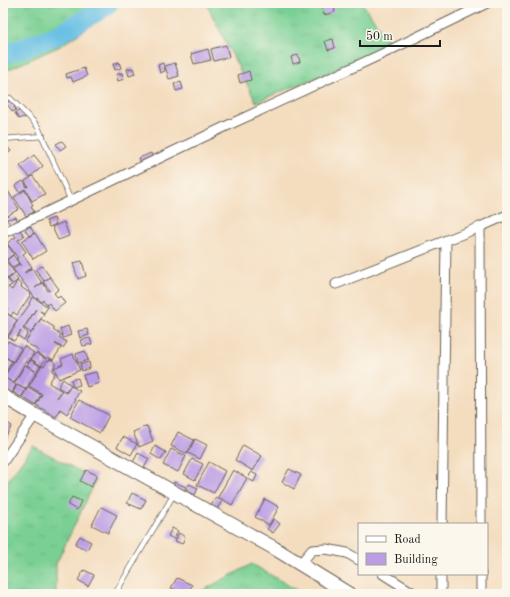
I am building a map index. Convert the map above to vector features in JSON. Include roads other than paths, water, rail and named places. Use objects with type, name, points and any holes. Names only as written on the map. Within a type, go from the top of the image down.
[{"type":"street","points":[[3,233],[487,3]]},
{"type":"street","points":[[336,284],[507,215]]},
{"type":"street","points":[[480,227],[481,523]]},
{"type":"street","points":[[442,523],[446,240]]},
{"type":"street","points":[[3,396],[274,548],[349,594]]},
{"type":"street","points":[[3,462],[35,415]]},
{"type":"street","points":[[300,564],[312,550],[326,549],[347,553],[358,559]]},
{"type":"street","points":[[385,575],[416,594]]},
{"type":"street","points":[[441,575],[441,594]]},
{"type":"street","points":[[481,575],[481,594]]},
{"type":"lane","points":[[10,98],[38,127],[71,201]]},
{"type":"lane","points":[[3,139],[42,136]]},
{"type":"lane","points":[[115,594],[175,493]]},
{"type":"waterway","points":[[3,55],[57,35],[104,8],[109,3]]}]
